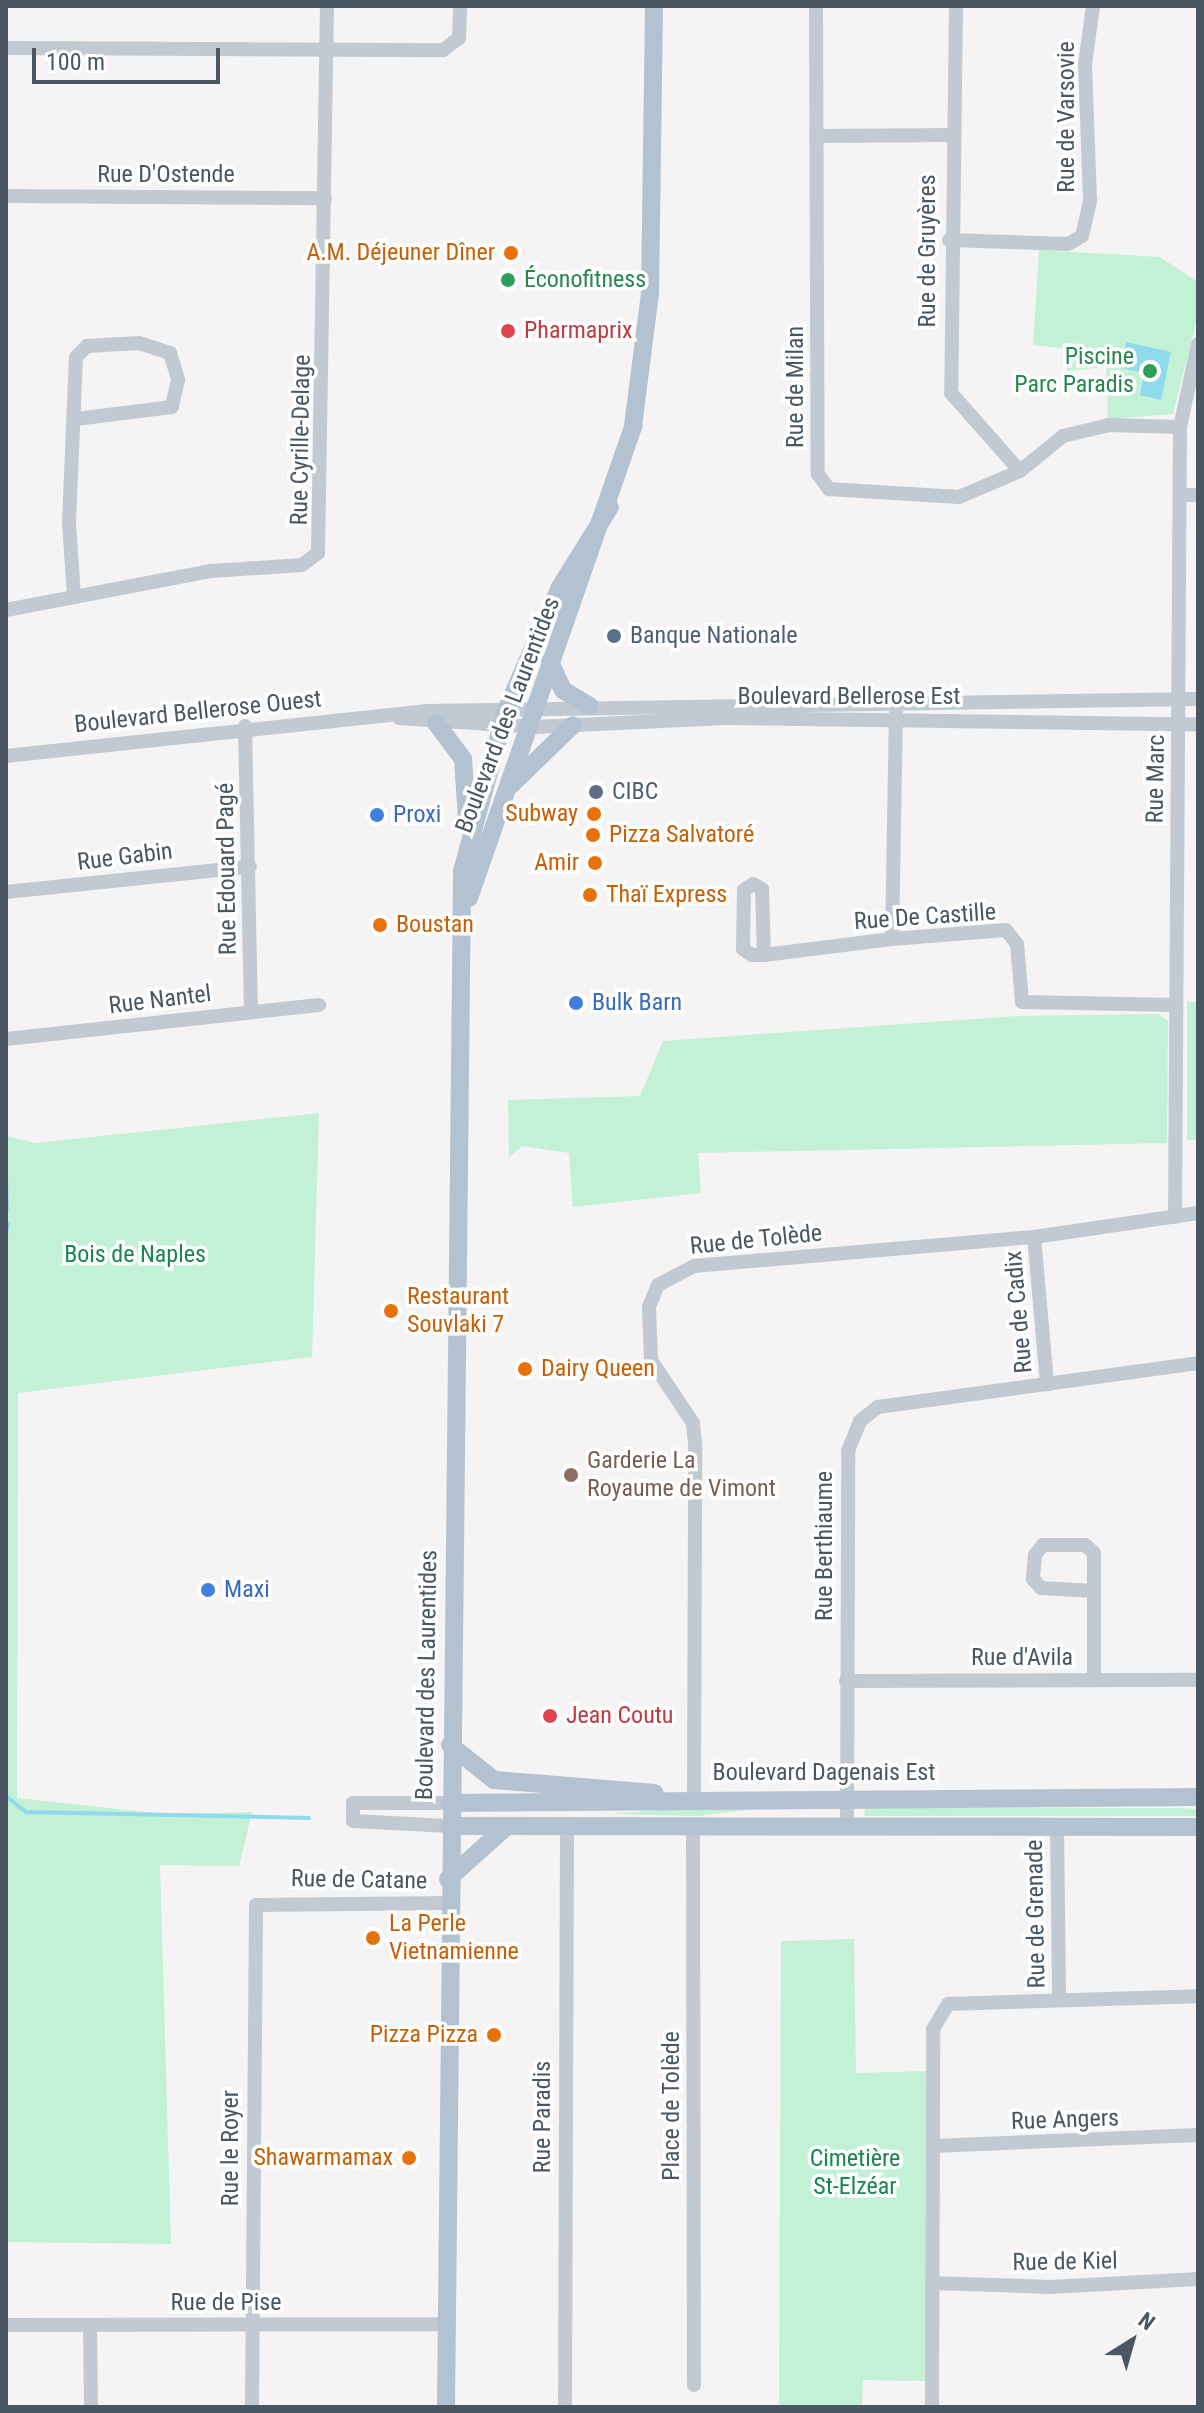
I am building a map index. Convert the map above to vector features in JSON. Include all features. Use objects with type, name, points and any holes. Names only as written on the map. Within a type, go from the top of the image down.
[{"type":"main road","name":"Boulevard des Laurentides","points":[[461,944],[498,803],[610,507],[639,400],[649,312],[654,6]]},
{"type":"main road","name":"Boulevard des Laurentides","points":[[446,2407],[448,1879],[461,944],[468,827],[503,718],[560,587],[610,507]]},
{"type":"main road","points":[[550,662],[563,690],[590,706]]},
{"type":"main road","points":[[436,723],[463,759],[468,827]]},
{"type":"main road","points":[[498,803],[531,759],[573,725]]},
{"type":"main road","points":[[450,1745],[494,1780],[604,1784],[686,1798]]},
{"type":"main road","name":"Boulevard Dagenais Est","points":[[450,1803],[686,1798],[1198,1797]]},
{"type":"main road","points":[[450,1826],[1198,1827]]},
{"type":"main road","points":[[448,1879],[506,1827]]},
{"type":"street","name":"Rue Cyrille-Delage","points":[[6,610],[211,571],[302,565],[318,553],[327,6]]},
{"type":"street","points":[[6,48],[443,50],[459,38],[460,6]]},
{"type":"street","name":"Rue de Milan","points":[[816,6],[818,474],[829,489],[854,494],[959,497],[1020,471],[1063,436],[1109,425],[1180,427]]},
{"type":"street","name":"Rue de Gruyères","points":[[956,6],[949,240],[951,393],[1020,471]]},
{"type":"street","name":"Rue de Varsovie","points":[[949,240],[1068,244],[1082,236],[1090,200],[1085,64],[1093,6]]},
{"type":"street","points":[[816,136],[951,135]]},
{"type":"street","name":"Rue D'Ostende","points":[[6,196],[325,198]]},
{"type":"street","points":[[74,596],[69,523],[76,419],[76,357],[87,346],[139,343],[170,353],[178,380],[172,407],[76,419]]},
{"type":"street","name":"Rue Marc","points":[[1175,1217],[1180,427],[1198,344]]},
{"type":"street","points":[[1181,495],[1198,495]]},
{"type":"street","name":"Boulevard Bellerose Est","points":[[503,718],[528,718],[573,725],[1198,699]]},
{"type":"street","name":"Boulevard Bellerose Est","points":[[528,718],[590,706],[896,711],[1198,725]]},
{"type":"street","points":[[892,939],[896,711]]},
{"type":"street","name":"Boulevard Bellerose Ouest","points":[[6,756],[245,726],[394,717],[503,718]]},
{"type":"street","name":"Boulevard Bellerose Ouest","points":[[394,717],[436,723],[503,718]]},
{"type":"street","name":"Rue Edouard Pagé","points":[[245,726],[251,1011]]},
{"type":"street","name":"Rue Gabin","points":[[6,892],[250,867]]},
{"type":"street","name":"Rue De Castille","points":[[764,955],[892,939],[1006,930],[1017,944],[1022,1002],[1176,1005]]},
{"type":"street","name":"Rue Nantel","points":[[6,1039],[319,1005]]},
{"type":"street","name":"Rue de Tolède","points":[[686,1798],[695,1443],[688,1414],[651,1360],[652,1292],[694,1266],[1034,1237],[1198,1213]]},
{"type":"street","name":"Rue de Cadix","points":[[1034,1237],[1047,1384]]},
{"type":"street","name":"Rue Berthiaume","points":[[847,1827],[848,1451],[860,1421],[878,1407],[1198,1363]]},
{"type":"street","points":[[1094,1591],[1041,1588],[1033,1579],[1035,1555],[1043,1545],[1085,1545],[1094,1553],[1094,1591],[1094,1680]]},
{"type":"street","name":"Rue d'Avila","points":[[846,1681],[1198,1680]]},
{"type":"street","points":[[450,1803],[353,1803],[353,1821],[450,1826]]},
{"type":"street","name":"Rue Paradis","points":[[565,2407],[567,1827]]},
{"type":"street","name":"Place de Tolède","points":[[693,1827],[694,2385]]},
{"type":"street","name":"Rue de Grenade","points":[[1057,1827],[1059,2000]]},
{"type":"street","name":"Rue de Catane","points":[[269,1900],[448,1903]]},
{"type":"street","name":"Rue le Royer","points":[[252,2407],[253,1921],[257,1903],[269,1900]]},
{"type":"street","points":[[932,2407],[933,2029],[948,2004],[1198,1996]]},
{"type":"street","name":"Rue Angers","points":[[933,2146],[1198,2135]]},
{"type":"street","name":"Rue de Kiel","points":[[932,2283],[1050,2287],[1198,2279]]},
{"type":"street","name":"Rue de Pise","points":[[6,2325],[446,2324]]},
{"type":"street","points":[[90,2325],[91,2407]]},
{"type":"green space","points":[[1039,250],[1160,257],[1198,282],[1198,315],[1173,414],[1108,419],[1106,367],[1067,371],[1067,349],[1033,345]]},
{"type":"green space","points":[[1187,1002],[1198,1002],[1198,1140],[1187,1140]]},
{"type":"green space","points":[[1158,1014],[1168,1021],[1167,1143],[698,1153],[701,1193],[573,1207],[569,1153],[522,1146],[509,1157],[508,1100],[640,1096],[663,1041],[1017,1016]]},
{"type":"green space","name":"Bois de Naples","points":[[319,1113],[312,1357],[18,1393],[17,1798],[165,1814],[252,1812],[239,1866],[160,1865],[171,2244],[6,2242],[6,1136],[36,1143]]},
{"type":"green space","points":[[767,1808],[696,1816],[610,1814],[671,1809]]},
{"type":"green space","points":[[865,1808],[1179,1808],[1198,1809],[1198,1816],[864,1816]]},
{"type":"green space","name":"Cimetière St-Elzéar","points":[[854,1939],[856,2073],[930,2071],[927,2381],[863,2380],[862,2407],[779,2407],[781,1941]]},
{"type":"water","name":"Piscine Parc Paradis","points":[[1126,342],[1171,352],[1161,400],[1140,395],[1144,373],[1121,368]]},
{"type":"waterway","points":[[6,1181],[7,1209]]},
{"type":"waterway","points":[[6,1234],[8,1223]]},
{"type":"waterway","points":[[6,1796],[26,1812],[309,1818]]},
{"type":"place","name":"A.M. Déjeuner Dîner","points":[[511,253]]},
{"type":"place","name":"Éconofitness","points":[[508,280]]},
{"type":"place","name":"Pharmaprix","points":[[508,331]]},
{"type":"place","name":"Piscine Parc Paradis","points":[[1150,371]]},
{"type":"place","name":"Banque Nationale","points":[[614,636]]},
{"type":"place","name":"CIBC","points":[[596,792]]},
{"type":"place","name":"Subway","points":[[594,814]]},
{"type":"place","name":"Proxi","points":[[377,815]]},
{"type":"place","name":"Pizza Salvatoré","points":[[593,835]]},
{"type":"place","name":"Amir","points":[[595,863]]},
{"type":"place","name":"Thaï Express","points":[[590,895]]},
{"type":"place","name":"Boustan","points":[[380,925]]},
{"type":"place","name":"Bulk Barn","points":[[576,1003]]},
{"type":"place","name":"Restaurant Souvlaki 7","points":[[391,1311]]},
{"type":"place","name":"Dairy Queen","points":[[525,1369]]},
{"type":"place","name":"Garderie La Royaume de Vimont","points":[[571,1475]]},
{"type":"place","name":"Maxi","points":[[208,1590]]},
{"type":"place","name":"Jean Coutu","points":[[550,1716]]},
{"type":"place","name":"La Perle Vietnamienne","points":[[373,1938]]},
{"type":"place","name":"Pizza Pizza","points":[[494,2035]]},
{"type":"place","name":"Shawarmamax","points":[[409,2158]]}]
